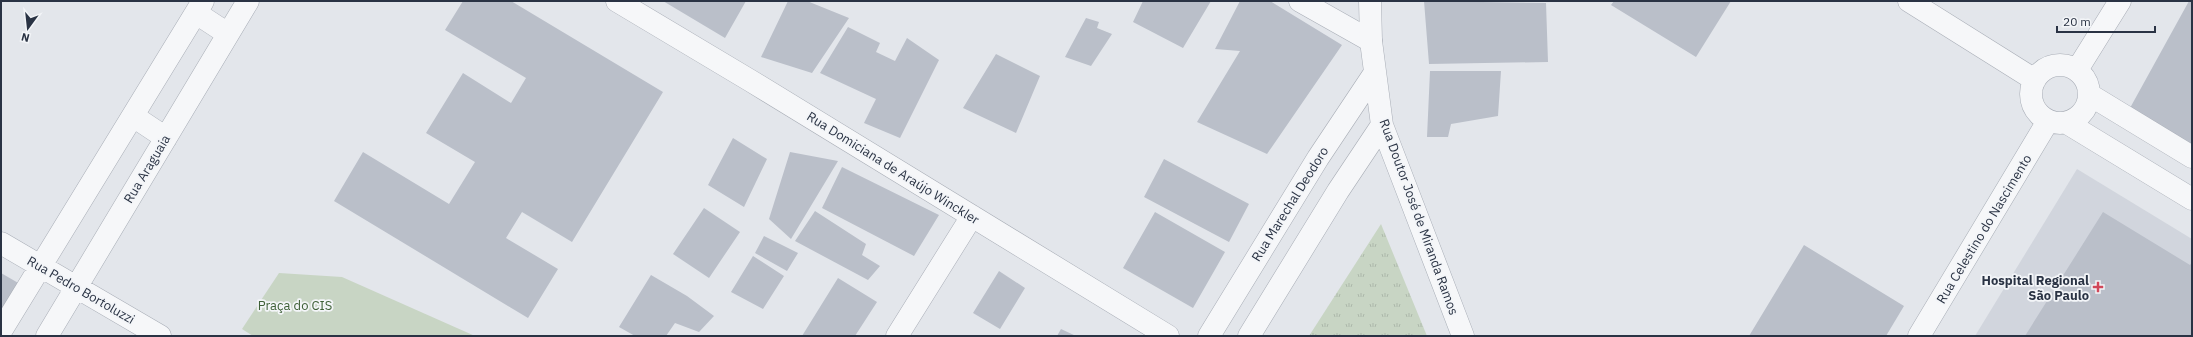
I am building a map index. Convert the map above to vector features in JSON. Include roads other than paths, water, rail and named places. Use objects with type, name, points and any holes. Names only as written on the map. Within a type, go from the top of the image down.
[{"type":"street","name":"Rua Araguaia","points":[[47,336],[248,1]]},
{"type":"street","name":"Rua Domiciana de Araújo Winckler","points":[[617,1],[1168,336]]},
{"type":"street","points":[[1300,1],[1371,41]]},
{"type":"street","points":[[1909,1],[2035,80]]},
{"type":"street","points":[[2077,70],[2120,1]]},
{"type":"street","name":"Rua Doutor José de Miranda Ramos","points":[[1367,3],[1374,74],[1382,125],[1463,336]]},
{"type":"street","points":[[1,332],[200,7],[228,34]]},
{"type":"street","points":[[2058,122],[2076,119],[2083,113],[2088,104],[2090,95],[2084,76],[2077,70],[2068,66],[2058,65],[2040,72],[2035,80],[2031,89],[2031,99],[2034,108],[2058,122],[2192,199]]},
{"type":"street","name":"Rua Marechal Deodoro","points":[[1209,336],[1318,158],[1374,74]]},
{"type":"street","points":[[2090,95],[2192,156]]},
{"type":"street","points":[[133,116],[166,138]]},
{"type":"street","name":"Rua Celestino do Nascimento","points":[[1919,336],[2058,122]]},
{"type":"street","points":[[1249,336],[1338,191],[1382,125]]},
{"type":"street","points":[[897,336],[972,216]]},
{"type":"street","name":"Rua Pedro Bortoluzzi","points":[[1,243],[160,336]]},
{"type":"place","name":"Hospital Regional São Paulo","points":[[2098,287]]},
{"type":"park label","name":"Praça do CIS","points":[[295,305]]}]
